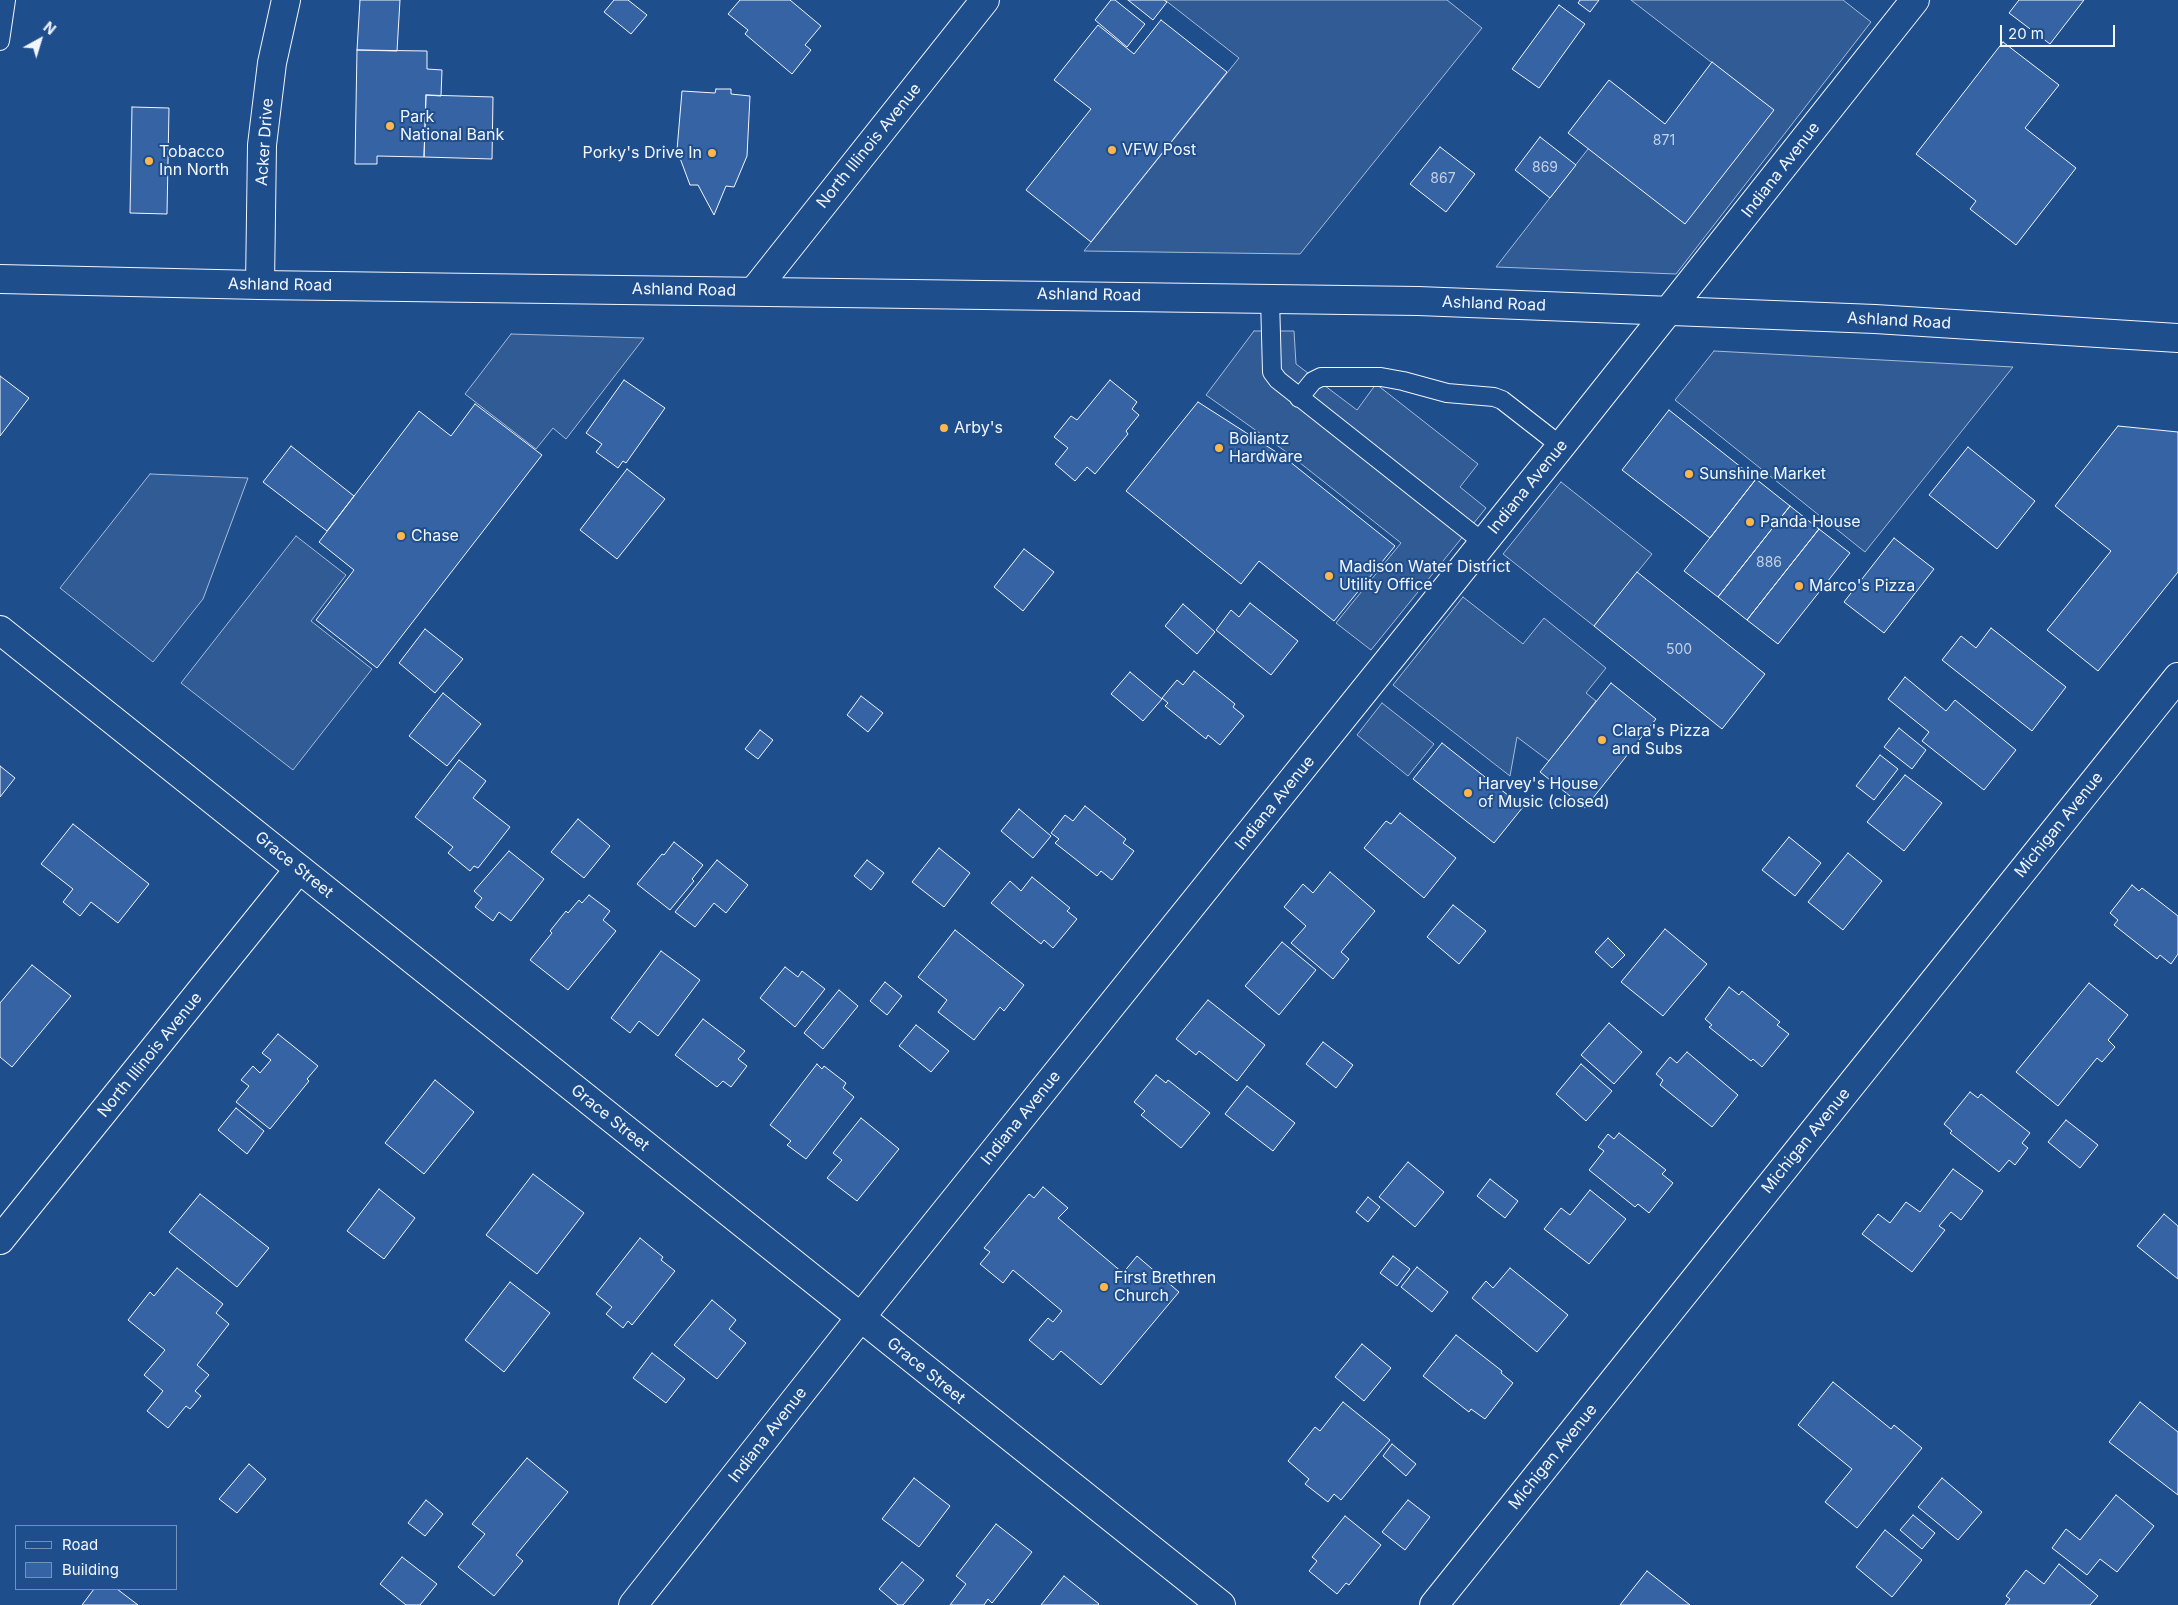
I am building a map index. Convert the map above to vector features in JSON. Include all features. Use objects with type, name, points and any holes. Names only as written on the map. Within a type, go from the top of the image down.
[{"type":"street","name":"Acker Drive","points":[[260,285],[262,145],[272,63],[286,0]]},
{"type":"street","name":"North Illinois Avenue","points":[[754,291],[985,0]]},
{"type":"street","name":"Indiana Avenue","points":[[633,1605],[860,1318],[1484,543],[1915,0]]},
{"type":"street","name":"Ashland Road","points":[[0,279],[260,285],[1270,298],[1670,310],[1875,319],[2178,338]]},
{"type":"street","name":"Grace Street","points":[[0,630],[1221,1605]]},
{"type":"street","name":"Michigan Avenue","points":[[1434,1605],[2178,677]]},
{"type":"street","name":"North Illinois Avenue","points":[[0,1240],[299,869]]},
{"type":"lane","points":[[0,42],[6,0]]},
{"type":"lane","points":[[1270,298],[1272,372],[1278,380],[1484,543]]},
{"type":"lane","points":[[1299,398],[1313,381],[1320,377],[1381,377],[1403,380],[1447,393],[1494,397],[1502,400],[1561,446]]},
{"type":"shaded area","points":[[1165,0],[1447,0],[1482,28],[1300,254],[1084,251],[1239,58]]},
{"type":"shaded area","points":[[1631,0],[1843,0],[1871,22],[1676,274],[1496,267],[1588,149],[1773,110]]},
{"type":"shaded area","points":[[1254,331],[1294,331],[1296,364],[1357,410],[1376,384],[1478,464],[1460,487],[1486,508],[1371,650],[1336,623],[1401,543],[1285,451],[1206,395]]},
{"type":"shaded area","points":[[511,334],[644,338],[566,439],[553,428],[536,449],[465,394]]},
{"type":"shaded area","points":[[1714,351],[2013,367],[1865,552],[1675,400]]},
{"type":"shaded area","points":[[150,474],[248,478],[203,599],[153,662],[60,588]]},
{"type":"shaded area","points":[[1561,482],[1652,554],[1594,626],[1503,554]]},
{"type":"shaded area","points":[[296,536],[346,575],[311,621],[372,669],[293,770],[181,683]]},
{"type":"shaded area","points":[[1463,597],[1523,644],[1544,618],[1606,668],[1586,693],[1596,701],[1549,761],[1517,737],[1510,776],[1393,685]]},
{"type":"shaded area","points":[[1382,703],[1434,744],[1408,776],[1357,735]]},
{"type":"building","points":[[360,0],[400,0],[397,51],[357,50]]},
{"type":"building","points":[[614,0],[628,0],[647,15],[631,34],[604,12]]},
{"type":"building","points":[[740,0],[790,0],[821,26],[805,45],[811,50],[792,74],[745,34],[748,30],[728,14]]},
{"type":"building","points":[[1111,0],[1115,0],[1145,24],[1127,47],[1095,20]]},
{"type":"building","points":[[1128,0],[1164,0],[1167,2],[1153,20]]},
{"type":"building","points":[[1580,0],[1599,0],[1590,12],[1578,3]]},
{"type":"building","points":[[2019,0],[2084,0],[2050,44],[2009,13]]},
{"type":"building","points":[[1559,5],[1585,24],[1539,88],[1512,69]]},
{"type":"building","name":"VFW Post","points":[[1161,20],[1227,72],[1091,242],[1026,190],[1091,109],[1054,80],[1098,25],[1134,54]]},
{"type":"building","points":[[2003,42],[2059,85],[2025,128],[2076,168],[2016,245],[1970,209],[1976,201],[1916,154]]},
{"type":"building","name":"Park National Bank","points":[[357,50],[427,51],[427,69],[442,70],[441,96],[426,95],[424,157],[377,156],[377,164],[355,164]]},
{"type":"building","points":[[1712,62],[1774,110],[1685,224],[1568,133],[1609,80],[1665,124]]},
{"type":"building","name":"Porky's Drive In","points":[[716,89],[731,89],[731,94],[750,96],[747,156],[734,187],[726,186],[714,215],[698,185],[690,185],[677,150],[682,91],[715,93]]},
{"type":"building","points":[[426,95],[493,97],[492,159],[424,157]]},
{"type":"building","name":"Tobacco Inn North","points":[[132,107],[169,108],[167,214],[130,213]]},
{"type":"building","points":[[1540,137],[1576,165],[1550,198],[1515,170]]},
{"type":"building","points":[[1440,147],[1475,174],[1446,212],[1410,184]]},
{"type":"building","points":[[0,376],[29,398],[0,436]]},
{"type":"building","points":[[624,380],[665,408],[626,463],[623,461],[618,468],[596,452],[602,444],[586,433]]},
{"type":"building","points":[[1110,380],[1137,402],[1132,409],[1139,415],[1126,431],[1128,434],[1095,474],[1087,467],[1075,481],[1055,464],[1068,448],[1054,437],[1071,416],[1077,420]]},
{"type":"building","points":[[1198,402],[1284,457],[1395,546],[1334,621],[1259,561],[1241,584],[1126,491]]},
{"type":"building","name":"Chase","points":[[475,404],[542,455],[377,668],[316,620],[354,570],[319,542],[419,411],[451,436]]},
{"type":"building","name":"Sunshine Market","points":[[1669,410],[1756,479],[1710,538],[1622,470]]},
{"type":"building","points":[[2118,426],[2178,432],[2178,572],[2098,671],[2047,630],[2111,551],[2055,506]]},
{"type":"building","points":[[291,446],[354,496],[327,531],[263,482]]},
{"type":"building","points":[[1968,447],[2035,501],[1997,549],[1929,495]]},
{"type":"building","points":[[627,469],[665,499],[617,559],[580,530]]},
{"type":"building","name":"Panda House","points":[[1756,479],[1790,506],[1718,597],[1684,571]]},
{"type":"building","points":[[1790,506],[1819,529],[1747,620],[1718,597]]},
{"type":"building","name":"Marco's Pizza","points":[[1819,529],[1850,553],[1778,644],[1747,620]]},
{"type":"building","points":[[1894,538],[1934,569],[1884,633],[1844,602]]},
{"type":"building","points":[[1024,549],[1054,572],[1023,611],[994,587]]},
{"type":"building","points":[[1637,572],[1765,674],[1722,729],[1594,626]]},
{"type":"building","points":[[1250,603],[1298,641],[1271,675],[1216,630],[1231,610],[1239,617]]},
{"type":"building","points":[[1183,604],[1215,632],[1197,654],[1165,626]]},
{"type":"building","points":[[1991,628],[2066,687],[2032,731],[1942,660],[1961,636],[1976,648]]},
{"type":"building","points":[[425,629],[463,659],[435,693],[399,663]]},
{"type":"building","points":[[1194,671],[1235,704],[1233,707],[1244,716],[1220,745],[1208,735],[1206,739],[1165,706],[1168,703],[1162,698],[1177,680],[1183,685]]},
{"type":"building","points":[[1130,672],[1162,699],[1143,721],[1111,694]]},
{"type":"building","points":[[1905,677],[1946,711],[1955,700],[2016,750],[1984,790],[1922,741],[1929,732],[1888,699]]},
{"type":"building","name":"Clara's Pizza and Subs","points":[[1611,683],[1656,719],[1585,808],[1540,772]]},
{"type":"building","points":[[443,693],[481,724],[447,766],[409,736]]},
{"type":"building","points":[[861,696],[883,713],[868,732],[847,715]]},
{"type":"building","points":[[1899,728],[1926,750],[1912,769],[1884,747]]},
{"type":"building","points":[[760,730],[773,740],[758,759],[745,749]]},
{"type":"building","name":"Harvey's House of Music (closed)","points":[[1442,743],[1523,807],[1494,843],[1413,779]]},
{"type":"building","points":[[1880,755],[1898,769],[1874,800],[1856,786]]},
{"type":"building","points":[[459,760],[486,781],[473,798],[510,827],[478,868],[474,866],[470,871],[448,853],[453,847],[415,817]]},
{"type":"building","points":[[0,766],[15,778],[0,797]]},
{"type":"building","points":[[1905,775],[1942,803],[1904,851],[1867,822]]},
{"type":"building","points":[[1085,806],[1126,839],[1123,843],[1134,851],[1112,880],[1101,871],[1097,876],[1055,843],[1059,839],[1051,833],[1065,815],[1073,821]]},
{"type":"building","points":[[1019,809],[1051,836],[1033,858],[1001,831]]},
{"type":"building","points":[[1400,813],[1456,858],[1424,898],[1364,848],[1386,821],[1391,824]]},
{"type":"building","points":[[578,819],[610,846],[584,878],[551,852]]},
{"type":"building","points":[[73,824],[149,884],[118,923],[91,902],[80,916],[63,902],[73,889],[41,864]]},
{"type":"building","points":[[1789,837],[1821,863],[1795,896],[1762,870]]},
{"type":"building","points":[[674,842],[703,865],[692,879],[694,881],[670,910],[637,884]]},
{"type":"building","points":[[939,848],[970,873],[944,907],[912,882]]},
{"type":"building","points":[[509,851],[544,879],[511,921],[499,912],[493,921],[475,907],[482,898],[474,891]]},
{"type":"building","points":[[1848,853],[1882,881],[1843,930],[1808,902]]},
{"type":"building","points":[[717,860],[748,885],[726,913],[714,903],[695,927],[675,912]]},
{"type":"building","points":[[867,860],[884,873],[871,890],[854,876]]},
{"type":"building","points":[[1330,872],[1375,911],[1341,952],[1349,959],[1333,979],[1291,943],[1306,926],[1284,907],[1303,884],[1313,893]]},
{"type":"building","points":[[1032,877],[1070,908],[1067,911],[1077,919],[1053,948],[1044,940],[1041,944],[991,903],[1010,881],[1021,891]]},
{"type":"building","points":[[2132,885],[2139,891],[2142,888],[2178,916],[2178,954],[2171,964],[2160,955],[2157,959],[2114,925],[2118,920],[2110,913]]},
{"type":"building","points":[[589,895],[610,911],[603,920],[616,931],[568,990],[530,960],[552,933],[550,931],[566,911],[568,913],[579,900],[582,903]]},
{"type":"building","points":[[1453,905],[1486,931],[1459,964],[1427,937]]},
{"type":"building","points":[[1665,929],[1707,964],[1663,1016],[1621,982]]},
{"type":"building","points":[[955,930],[1024,985],[1004,1011],[1000,1007],[974,1040],[938,1012],[947,1000],[918,977]]},
{"type":"building","points":[[1608,938],[1625,955],[1612,968],[1595,952]]},
{"type":"building","points":[[1282,942],[1316,970],[1279,1015],[1245,986]]},
{"type":"building","points":[[661,951],[700,980],[658,1036],[639,1021],[630,1033],[611,1018]]},
{"type":"building","points":[[32,965],[71,996],[12,1067],[0,1057],[0,1003]]},
{"type":"building","points":[[785,967],[798,977],[802,971],[825,989],[795,1027],[760,998]]},
{"type":"building","points":[[885,982],[902,996],[887,1015],[870,1001]]},
{"type":"building","points":[[2089,983],[2128,1015],[2108,1040],[2115,1047],[2102,1062],[2097,1058],[2058,1106],[2016,1072]]},
{"type":"building","points":[[1729,987],[1739,995],[1742,991],[1780,1022],[1777,1025],[1789,1034],[1762,1067],[1753,1059],[1751,1061],[1709,1027],[1712,1025],[1705,1019]]},
{"type":"building","points":[[839,990],[858,1006],[823,1049],[804,1033]]},
{"type":"building","points":[[1208,1000],[1265,1045],[1237,1081],[1199,1051],[1196,1055],[1176,1039]]},
{"type":"building","points":[[703,1019],[745,1051],[738,1059],[747,1066],[731,1087],[723,1081],[717,1087],[675,1055]]},
{"type":"building","points":[[1609,1023],[1642,1052],[1614,1084],[1581,1055]]},
{"type":"building","points":[[916,1025],[949,1051],[931,1072],[899,1046]]},
{"type":"building","points":[[278,1034],[318,1066],[307,1079],[309,1081],[270,1129],[236,1102],[249,1086],[241,1080],[253,1066],[260,1073],[271,1060],[262,1053]]},
{"type":"building","points":[[1323,1042],[1353,1065],[1336,1088],[1306,1064]]},
{"type":"building","points":[[1687,1052],[1738,1095],[1712,1127],[1660,1085],[1663,1080],[1656,1074],[1670,1057],[1677,1063]]},
{"type":"building","points":[[817,1064],[822,1069],[824,1066],[846,1083],[843,1088],[854,1097],[806,1159],[787,1145],[791,1141],[770,1125]]},
{"type":"building","points":[[1581,1064],[1612,1091],[1586,1121],[1556,1094]]},
{"type":"building","points":[[1156,1075],[1166,1083],[1168,1080],[1210,1113],[1181,1148],[1141,1115],[1145,1111],[1134,1102]]},
{"type":"building","points":[[435,1080],[474,1112],[424,1174],[385,1143]]},
{"type":"building","points":[[1247,1086],[1295,1123],[1273,1151],[1225,1114]]},
{"type":"building","points":[[1970,1092],[1978,1098],[1981,1094],[2030,1133],[2022,1143],[2028,1148],[2015,1165],[2009,1160],[1999,1172],[1950,1133],[1952,1131],[1944,1124]]},
{"type":"building","points":[[236,1108],[264,1131],[247,1154],[218,1130]]},
{"type":"building","points":[[861,1118],[899,1149],[857,1201],[827,1178],[842,1160],[833,1153]]},
{"type":"building","points":[[2066,1120],[2098,1145],[2080,1168],[2048,1142]]},
{"type":"building","points":[[1619,1133],[1666,1170],[1662,1174],[1673,1183],[1649,1213],[1638,1204],[1635,1207],[1589,1170],[1604,1151],[1598,1147],[1608,1134],[1614,1139]]},
{"type":"building","points":[[1408,1162],[1444,1192],[1415,1227],[1379,1197]]},
{"type":"building","points":[[1953,1169],[1983,1191],[1961,1220],[1951,1212],[1939,1226],[1945,1230],[1912,1272],[1862,1234],[1878,1214],[1890,1223],[1906,1202],[1920,1212]]},
{"type":"building","points":[[533,1174],[584,1213],[537,1274],[486,1235]]},
{"type":"building","points":[[1490,1179],[1518,1201],[1505,1218],[1477,1196]]},
{"type":"building","name":"First Brethren Church","points":[[1043,1187],[1068,1208],[1058,1218],[1123,1273],[1137,1256],[1179,1292],[1101,1385],[1061,1351],[1053,1360],[1029,1340],[1048,1318],[1053,1322],[1062,1311],[1013,1270],[1003,1283],[980,1264],[990,1252],[984,1248],[1029,1194],[1034,1198]]},
{"type":"building","points":[[379,1189],[415,1218],[384,1259],[347,1231]]},
{"type":"building","points":[[1590,1190],[1626,1219],[1589,1264],[1544,1229],[1561,1208],[1570,1215]]},
{"type":"building","points":[[200,1194],[269,1248],[237,1287],[169,1232]]},
{"type":"building","points":[[1368,1197],[1380,1207],[1368,1222],[1356,1212]]},
{"type":"building","points":[[2164,1214],[2178,1226],[2178,1279],[2137,1246]]},
{"type":"building","points":[[640,1238],[663,1257],[661,1260],[675,1271],[632,1325],[628,1321],[623,1328],[606,1314],[612,1307],[596,1294]]},
{"type":"building","points":[[1393,1256],[1410,1269],[1397,1286],[1380,1273]]},
{"type":"building","points":[[1417,1267],[1448,1292],[1432,1312],[1401,1287]]},
{"type":"building","points":[[177,1268],[223,1304],[216,1313],[229,1324],[197,1365],[209,1375],[195,1391],[201,1396],[190,1409],[186,1406],[168,1428],[147,1411],[163,1391],[144,1375],[165,1350],[128,1320],[150,1292],[154,1296]]},
{"type":"building","points":[[1510,1268],[1568,1315],[1537,1352],[1472,1298],[1486,1281],[1493,1288]]},
{"type":"building","points":[[510,1282],[550,1313],[504,1372],[465,1340]]},
{"type":"building","points":[[712,1300],[736,1320],[729,1329],[746,1343],[717,1379],[674,1345]]},
{"type":"building","points":[[1456,1335],[1502,1371],[1501,1373],[1513,1383],[1485,1419],[1471,1409],[1469,1412],[1423,1376]]},
{"type":"building","points":[[1362,1344],[1391,1368],[1364,1401],[1335,1377]]},
{"type":"building","points":[[652,1353],[685,1379],[666,1403],[633,1378]]},
{"type":"building","points":[[1833,1382],[1891,1429],[1894,1425],[1922,1448],[1857,1528],[1825,1502],[1852,1469],[1798,1425]]},
{"type":"building","points":[[1343,1402],[1390,1440],[1341,1500],[1334,1494],[1328,1502],[1305,1484],[1309,1479],[1288,1461],[1315,1427],[1320,1431]]},
{"type":"building","points":[[2140,1402],[2178,1432],[2178,1495],[2109,1442]]},
{"type":"building","points":[[1392,1444],[1416,1464],[1406,1476],[1383,1456]]},
{"type":"building","points":[[527,1458],[568,1492],[516,1555],[523,1561],[494,1596],[458,1567],[485,1534],[472,1524]]},
{"type":"building","points":[[249,1464],[266,1479],[237,1513],[219,1499]]},
{"type":"building","points":[[914,1478],[950,1506],[919,1547],[882,1519]]},
{"type":"building","points":[[1942,1478],[1982,1512],[1958,1540],[1918,1507]]},
{"type":"building","points":[[2116,1495],[2154,1526],[2117,1572],[2100,1559],[2087,1575],[2052,1548],[2066,1529],[2080,1540]]},
{"type":"building","points":[[426,1500],[443,1514],[425,1536],[408,1523]]},
{"type":"building","points":[[1408,1500],[1430,1517],[1405,1550],[1382,1532]]},
{"type":"building","points":[[1913,1515],[1935,1533],[1922,1549],[1900,1530]]},
{"type":"building","points":[[1345,1516],[1381,1545],[1349,1585],[1346,1583],[1337,1594],[1309,1571],[1317,1561],[1312,1557]]},
{"type":"building","points":[[996,1524],[1032,1552],[992,1603],[988,1599],[984,1605],[950,1605],[966,1584],[956,1576]]},
{"type":"building","points":[[1885,1530],[1922,1560],[1892,1597],[1856,1567]]},
{"type":"building","points":[[402,1557],[437,1584],[420,1605],[406,1605],[380,1584]]},
{"type":"building","points":[[902,1562],[924,1580],[903,1605],[898,1605],[879,1589]]},
{"type":"building","points":[[2059,1564],[2098,1596],[2090,1605],[2005,1605],[2010,1599],[2006,1596],[2026,1570],[2044,1584]]},
{"type":"building","points":[[1647,1571],[1690,1605],[1620,1605]]},
{"type":"building","points":[[1064,1576],[1099,1604],[1041,1605]]},
{"type":"building","points":[[93,1590],[118,1590],[138,1605],[82,1605]]},
{"type":"place","name":"Park National Bank","points":[[390,126]]},
{"type":"place","name":"VFW Post","points":[[1112,150]]},
{"type":"place","name":"Porky's Drive In","points":[[712,153]]},
{"type":"place","name":"Tobacco Inn North","points":[[149,161]]},
{"type":"place","name":"Arby's","points":[[944,428]]},
{"type":"place","name":"Boliantz Hardware","points":[[1219,448]]},
{"type":"place","name":"Sunshine Market","points":[[1689,474]]},
{"type":"place","name":"Panda House","points":[[1750,522]]},
{"type":"place","name":"Chase","points":[[401,536]]},
{"type":"place","name":"Madison Water District Utility Office","points":[[1329,576]]},
{"type":"place","name":"Marco's Pizza","points":[[1799,586]]},
{"type":"place","name":"Clara's Pizza and Subs","points":[[1602,740]]},
{"type":"place","name":"Harvey's House of Music (closed)","points":[[1468,793]]},
{"type":"place","name":"First Brethren Church","points":[[1104,1287]]}]
